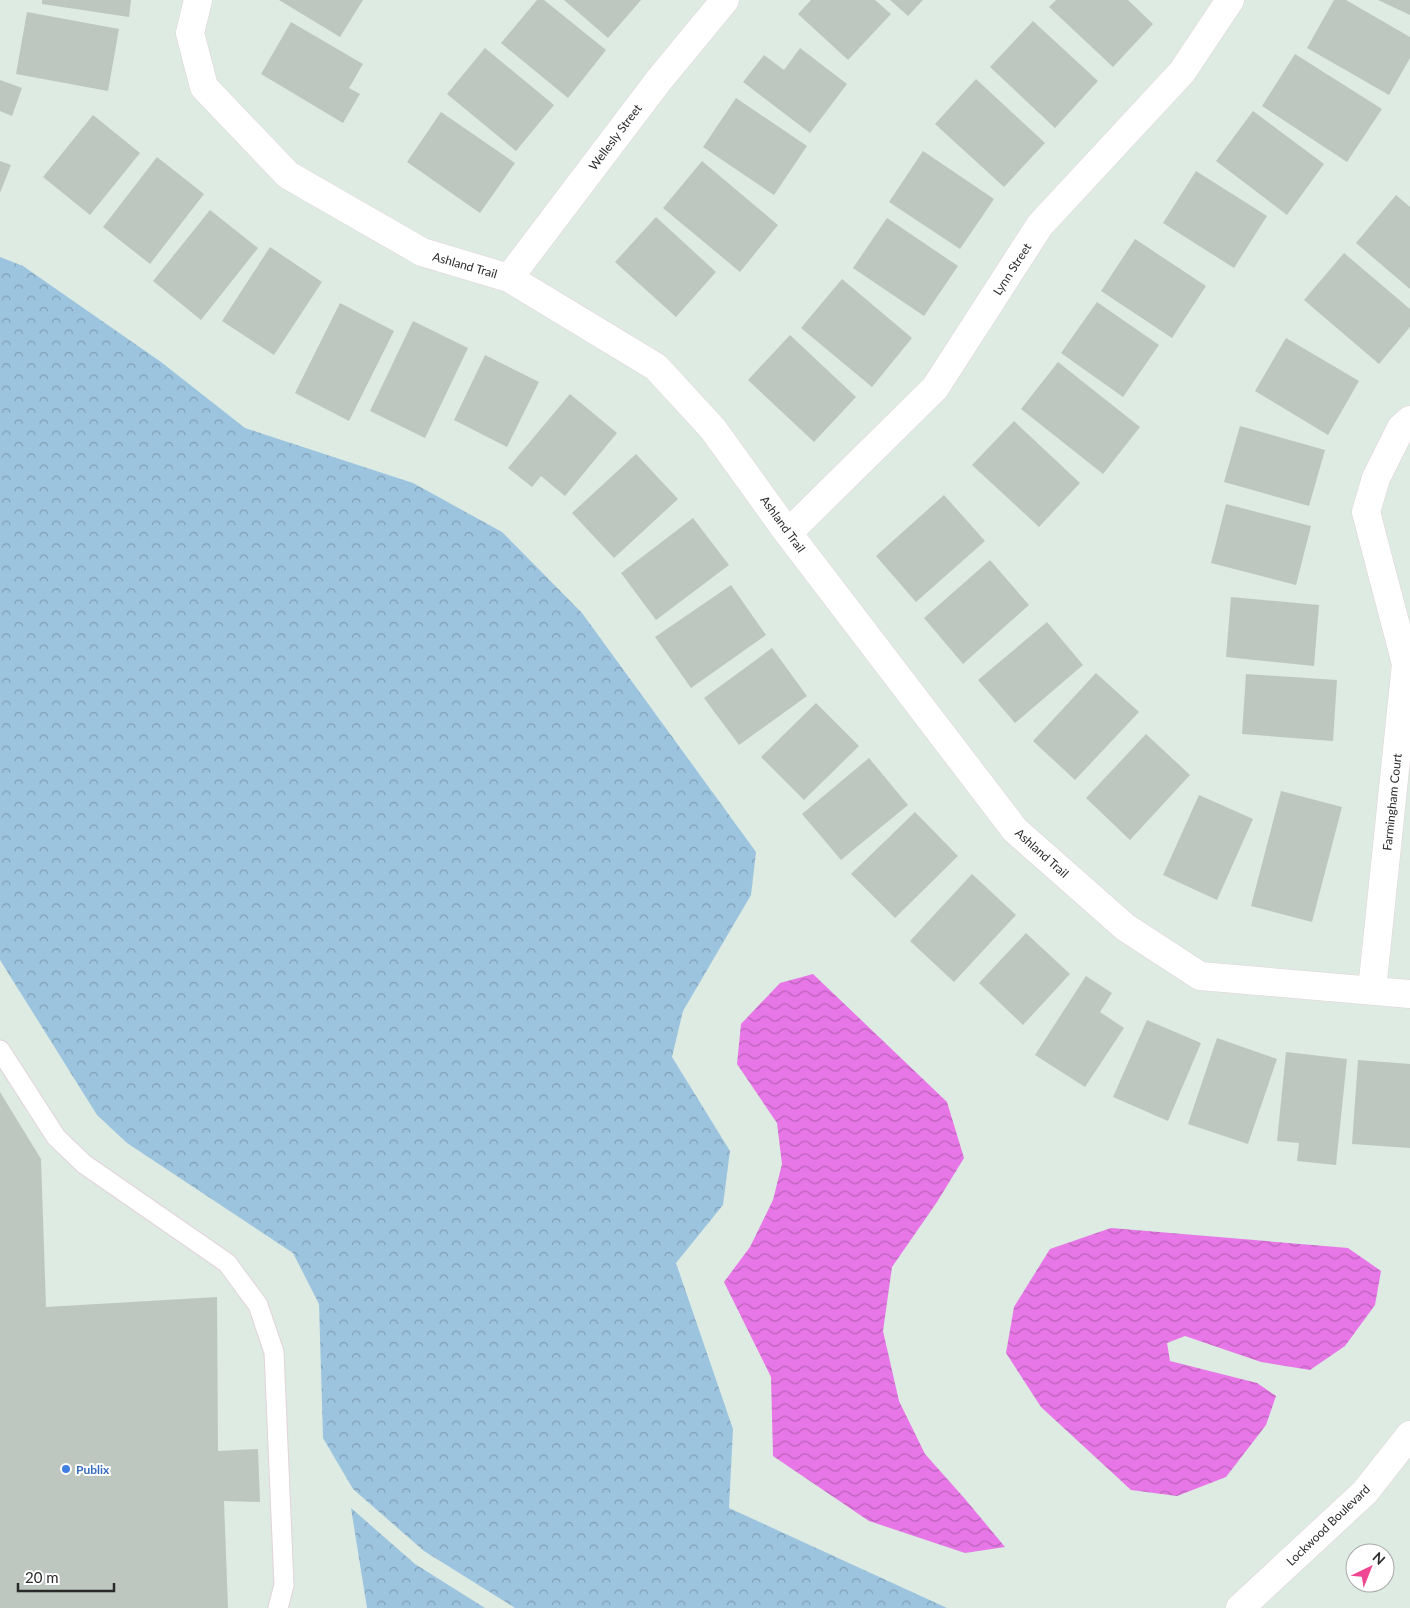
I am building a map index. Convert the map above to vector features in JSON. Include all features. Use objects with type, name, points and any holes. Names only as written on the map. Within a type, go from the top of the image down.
[{"type":"street","name":"Ashland Trail","points":[[198,0],[190,33],[204,87],[288,175],[422,252],[509,278],[656,367],[713,429],[788,533],[1015,830],[1126,927],[1200,976],[1410,994]]},
{"type":"street","name":"Wellesly Street","points":[[509,278],[659,80],[725,0]]},
{"type":"street","name":"Lynn Street","points":[[788,533],[935,388],[1040,225],[1182,72],[1230,0]]},
{"type":"street","name":"Farmingham Court","points":[[1372,990],[1406,664],[1366,512],[1376,478],[1401,428],[1410,420]]},
{"type":"street","name":"Lockwood Boulevard","points":[[1240,1608],[1365,1492],[1410,1435]]},
{"type":"lane","points":[[0,1050],[56,1137],[84,1164],[227,1263],[258,1305],[274,1352],[284,1585],[278,1608]]},
{"type":"green space","points":[[0,257],[23,266],[161,362],[245,428],[413,483],[502,532],[582,613],[756,852],[751,895],[683,1011],[672,1057],[730,1151],[723,1205],[676,1263],[733,1429],[729,1508],[947,1608],[515,1608],[424,1551],[353,1489],[323,1438],[319,1304],[293,1253],[127,1143],[97,1115],[0,960]]},
{"type":"green space","points":[[351,1508],[415,1564],[485,1608],[367,1608]]},
{"type":"water","points":[[813,974],[947,1102],[964,1158],[937,1202],[892,1267],[883,1331],[899,1401],[925,1454],[1005,1547],[965,1553],[869,1521],[773,1456],[771,1377],[724,1282],[750,1247],[773,1200],[782,1164],[777,1123],[737,1064],[741,1024],[780,983]]},
{"type":"water","points":[[1111,1228],[1348,1248],[1381,1271],[1375,1305],[1345,1346],[1310,1370],[1261,1362],[1185,1336],[1167,1343],[1170,1361],[1257,1383],[1276,1396],[1266,1425],[1226,1477],[1177,1496],[1131,1490],[1041,1407],[1006,1353],[1014,1307],[1050,1249]]},
{"type":"building","points":[[42,0],[131,0],[129,17],[42,4]]},
{"type":"building","points":[[279,0],[363,0],[340,37]]},
{"type":"building","points":[[537,0],[544,0],[606,50],[568,98],[501,43]]},
{"type":"building","points":[[564,0],[641,0],[608,38]]},
{"type":"building","points":[[811,0],[875,0],[891,14],[848,60],[798,14]]},
{"type":"building","points":[[890,0],[923,0],[908,16]]},
{"type":"building","points":[[1056,0],[1128,0],[1153,24],[1113,67],[1049,7]]},
{"type":"building","points":[[1334,0],[1346,0],[1410,37],[1410,58],[1389,95],[1307,48]]},
{"type":"building","points":[[1378,0],[1410,0],[1410,15]]},
{"type":"building","points":[[27,12],[119,29],[108,91],[16,74]]},
{"type":"building","points":[[1033,21],[1098,81],[1055,128],[990,67]]},
{"type":"building","points":[[291,22],[363,64],[349,88],[360,94],[343,123],[261,74]]},
{"type":"building","points":[[485,48],[554,105],[516,151],[447,94]]},
{"type":"building","points":[[800,48],[847,84],[810,133],[743,82],[764,55],[784,70]]},
{"type":"building","points":[[1295,54],[1382,109],[1347,162],[1262,106]]},
{"type":"building","points":[[976,79],[1045,143],[1004,187],[935,124]]},
{"type":"building","points":[[0,80],[22,88],[12,116],[0,111]]},
{"type":"building","points":[[736,98],[807,146],[774,195],[703,147]]},
{"type":"building","points":[[1253,111],[1324,164],[1287,215],[1216,161]]},
{"type":"building","points":[[441,112],[515,163],[480,213],[407,162]]},
{"type":"building","points":[[93,115],[140,153],[90,215],[43,177]]},
{"type":"building","points":[[923,151],[994,199],[960,249],[889,202]]},
{"type":"building","points":[[157,157],[204,194],[150,264],[103,227]]},
{"type":"building","points":[[0,161],[11,165],[0,193]]},
{"type":"building","points":[[702,161],[778,225],[740,272],[663,208]]},
{"type":"building","points":[[1196,171],[1267,216],[1234,268],[1163,223]]},
{"type":"building","points":[[1396,195],[1410,207],[1410,289],[1356,243]]},
{"type":"building","points":[[210,210],[258,248],[201,320],[153,281]]},
{"type":"building","points":[[656,217],[716,272],[676,317],[615,262]]},
{"type":"building","points":[[887,218],[958,266],[924,316],[853,268]]},
{"type":"building","points":[[1135,239],[1206,286],[1172,338],[1101,291]]},
{"type":"building","points":[[270,247],[322,282],[274,355],[222,321]]},
{"type":"building","points":[[1344,253],[1410,309],[1410,327],[1379,364],[1304,300]]},
{"type":"building","points":[[842,279],[912,338],[872,387],[801,328]]},
{"type":"building","points":[[1097,302],[1159,345],[1123,397],[1061,353]]},
{"type":"building","points":[[340,303],[394,331],[349,421],[295,393]]},
{"type":"building","points":[[413,321],[468,348],[425,438],[370,411]]},
{"type":"building","points":[[790,335],[856,397],[814,442],[748,380]]},
{"type":"building","points":[[1286,338],[1359,381],[1328,435],[1255,391]]},
{"type":"building","points":[[485,355],[539,382],[507,447],[454,420]]},
{"type":"building","points":[[1058,362],[1140,427],[1103,474],[1021,409]]},
{"type":"building","points":[[570,394],[617,433],[565,496],[541,476],[532,487],[508,468]]},
{"type":"building","points":[[1014,421],[1080,483],[1039,527],[972,465]]},
{"type":"building","points":[[1240,426],[1325,450],[1309,506],[1224,482]]},
{"type":"building","points":[[636,454],[678,499],[614,558],[572,513]]},
{"type":"building","points":[[944,495],[985,541],[916,602],[876,556]]},
{"type":"building","points":[[1226,504],[1311,526],[1296,585],[1211,563]]},
{"type":"building","points":[[693,518],[729,565],[656,620],[621,573]]},
{"type":"building","points":[[990,560],[1029,605],[963,664],[924,618]]},
{"type":"building","points":[[731,585],[766,635],[691,688],[655,637]]},
{"type":"building","points":[[1231,597],[1319,605],[1314,666],[1226,657]]},
{"type":"building","points":[[1047,622],[1083,665],[1015,723],[978,680]]},
{"type":"building","points":[[772,648],[807,696],[739,745],[704,698]]},
{"type":"building","points":[[1096,673],[1139,712],[1075,780],[1033,741]]},
{"type":"building","points":[[1246,674],[1337,680],[1333,741],[1242,734]]},
{"type":"building","points":[[816,703],[859,746],[804,800],[761,757]]},
{"type":"building","points":[[1146,734],[1190,775],[1130,840],[1086,798]]},
{"type":"building","points":[[869,758],[908,805],[841,860],[802,814]]},
{"type":"building","points":[[1281,791],[1342,807],[1312,922],[1251,906]]},
{"type":"building","points":[[1199,795],[1253,819],[1217,900],[1163,875]]},
{"type":"building","points":[[915,812],[958,856],[895,918],[851,874]]},
{"type":"building","points":[[972,874],[1016,915],[954,982],[910,941]]},
{"type":"building","points":[[1026,933],[1070,974],[1023,1025],[979,983]]},
{"type":"building","points":[[1086,976],[1112,993],[1100,1012],[1124,1028],[1085,1087],[1035,1055]]},
{"type":"building","points":[[1147,1020],[1201,1043],[1168,1121],[1113,1097]]},
{"type":"building","points":[[1217,1038],[1277,1059],[1248,1144],[1188,1124]]},
{"type":"building","points":[[1286,1052],[1347,1059],[1336,1165],[1297,1161],[1299,1143],[1277,1141]]},
{"type":"building","points":[[1358,1060],[1410,1064],[1410,1148],[1352,1144]]},
{"type":"building","points":[[0,1092],[41,1159],[46,1307],[217,1297],[218,1451],[258,1449],[260,1502],[224,1501],[228,1608],[0,1608]]},
{"type":"place","name":"Publix","points":[[66,1469]]}]
